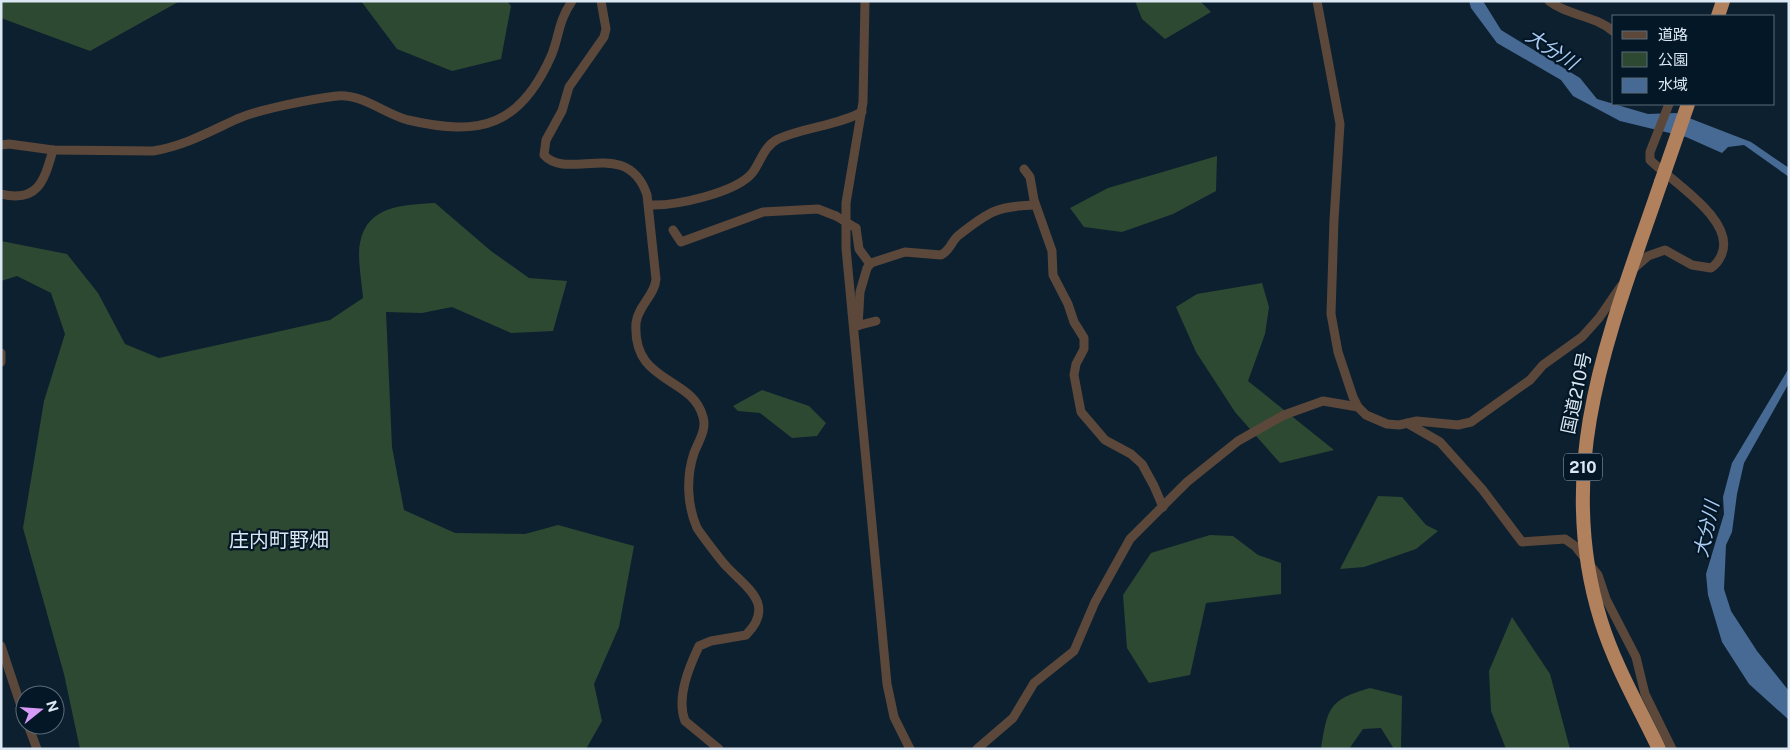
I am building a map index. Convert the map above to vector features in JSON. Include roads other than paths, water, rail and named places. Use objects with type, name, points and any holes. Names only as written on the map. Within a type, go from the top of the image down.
[{"type":"highway","points":[[1718,15],[1723,1]]},
{"type":"highway","name":"国道210号","points":[[1659,749],[1607,637],[1594,595],[1587,559],[1582,497],[1587,424],[1604,352],[1688,105]]},
{"type":"street","points":[[1,145],[9,144],[53,150],[152,151],[168,148],[211,133],[238,119],[256,113],[340,95],[356,98],[384,112],[408,120],[458,127],[482,126],[498,120],[523,101],[550,57],[560,22],[572,1]]},
{"type":"street","points":[[602,1],[606,29],[604,37],[568,88],[562,111],[546,140],[544,155],[555,163],[611,163],[629,170],[642,183],[649,205],[656,279],[655,286],[642,306],[637,319],[640,352],[644,360],[656,373],[686,393],[702,414],[703,430],[692,462],[689,482],[689,496],[696,525],[722,562],[751,590],[758,608],[757,621],[746,634],[732,639],[711,640],[699,646],[686,681],[683,698],[685,721],[719,749]]},
{"type":"street","points":[[865,1],[862,112],[845,217],[888,691],[894,717],[910,749]]},
{"type":"street","points":[[1317,1],[1340,124],[1330,301],[1332,327],[1338,352],[1358,407],[1366,415],[1382,423],[1391,425],[1417,421],[1462,425],[1485,414],[1582,337],[1607,308],[1630,272],[1648,256],[1665,250],[1692,266],[1710,268],[1718,262],[1724,245],[1710,216],[1690,193],[1653,163],[1650,152],[1669,105]]},
{"type":"street","points":[[1549,1],[1557,6],[1598,20],[1612,30]]},
{"type":"street","points":[[649,205],[671,203],[722,192],[738,184],[753,173],[767,148],[778,140],[840,121],[862,112]]},
{"type":"street","points":[[1,194],[22,197],[34,192],[48,168],[53,150]]},
{"type":"street","points":[[1024,170],[1030,177],[1035,205],[1052,251],[1054,275],[1074,322],[1084,338],[1084,348],[1076,364],[1074,375],[1081,412],[1105,440],[1131,454],[1142,464],[1163,507]]},
{"type":"street","points":[[870,264],[905,252],[941,255],[950,249],[956,237],[987,213],[1003,208],[1035,205]]},
{"type":"street","points":[[673,230],[681,242],[763,212],[818,209],[836,216],[856,228],[859,249],[870,264]]},
{"type":"street","points":[[856,326],[860,292],[870,264]]},
{"type":"street","points":[[856,326],[876,321]]},
{"type":"street","points":[[1,353],[3,355],[1,362]]},
{"type":"street","points":[[976,749],[1013,718],[1034,683],[1074,651],[1095,602],[1122,551],[1140,528],[1212,460],[1262,426],[1316,402],[1323,401],[1358,407]]},
{"type":"street","points":[[1407,423],[1440,442],[1457,464],[1482,488],[1522,542],[1565,539],[1587,559],[1598,575],[1606,599],[1636,657],[1645,694],[1672,749]]},
{"type":"street","points":[[1,646],[15,688]]},
{"type":"street","points":[[32,735],[37,749]]},
{"type":"water","points":[[1469,1],[1483,1],[1501,30],[1580,78],[1597,99],[1612,105],[1648,114],[1676,113],[1751,142],[1789,168],[1789,177],[1744,145],[1728,147],[1722,153],[1686,137],[1620,121],[1573,96],[1561,80],[1497,43],[1471,8]]},
{"type":"water","points":[[1789,368],[1789,383],[1744,463],[1737,494],[1732,532],[1726,545],[1724,589],[1731,611],[1757,651],[1789,691],[1789,720],[1749,684],[1722,642],[1708,595],[1706,574],[1724,514],[1723,497],[1732,463]]},
{"type":"district","name":"庄内町野畑","points":[[279,540]]},
{"type":"water label","name":"大分川","points":[[1552,49]]},
{"type":"water label","name":"大分川","points":[[1706,529]]}]
